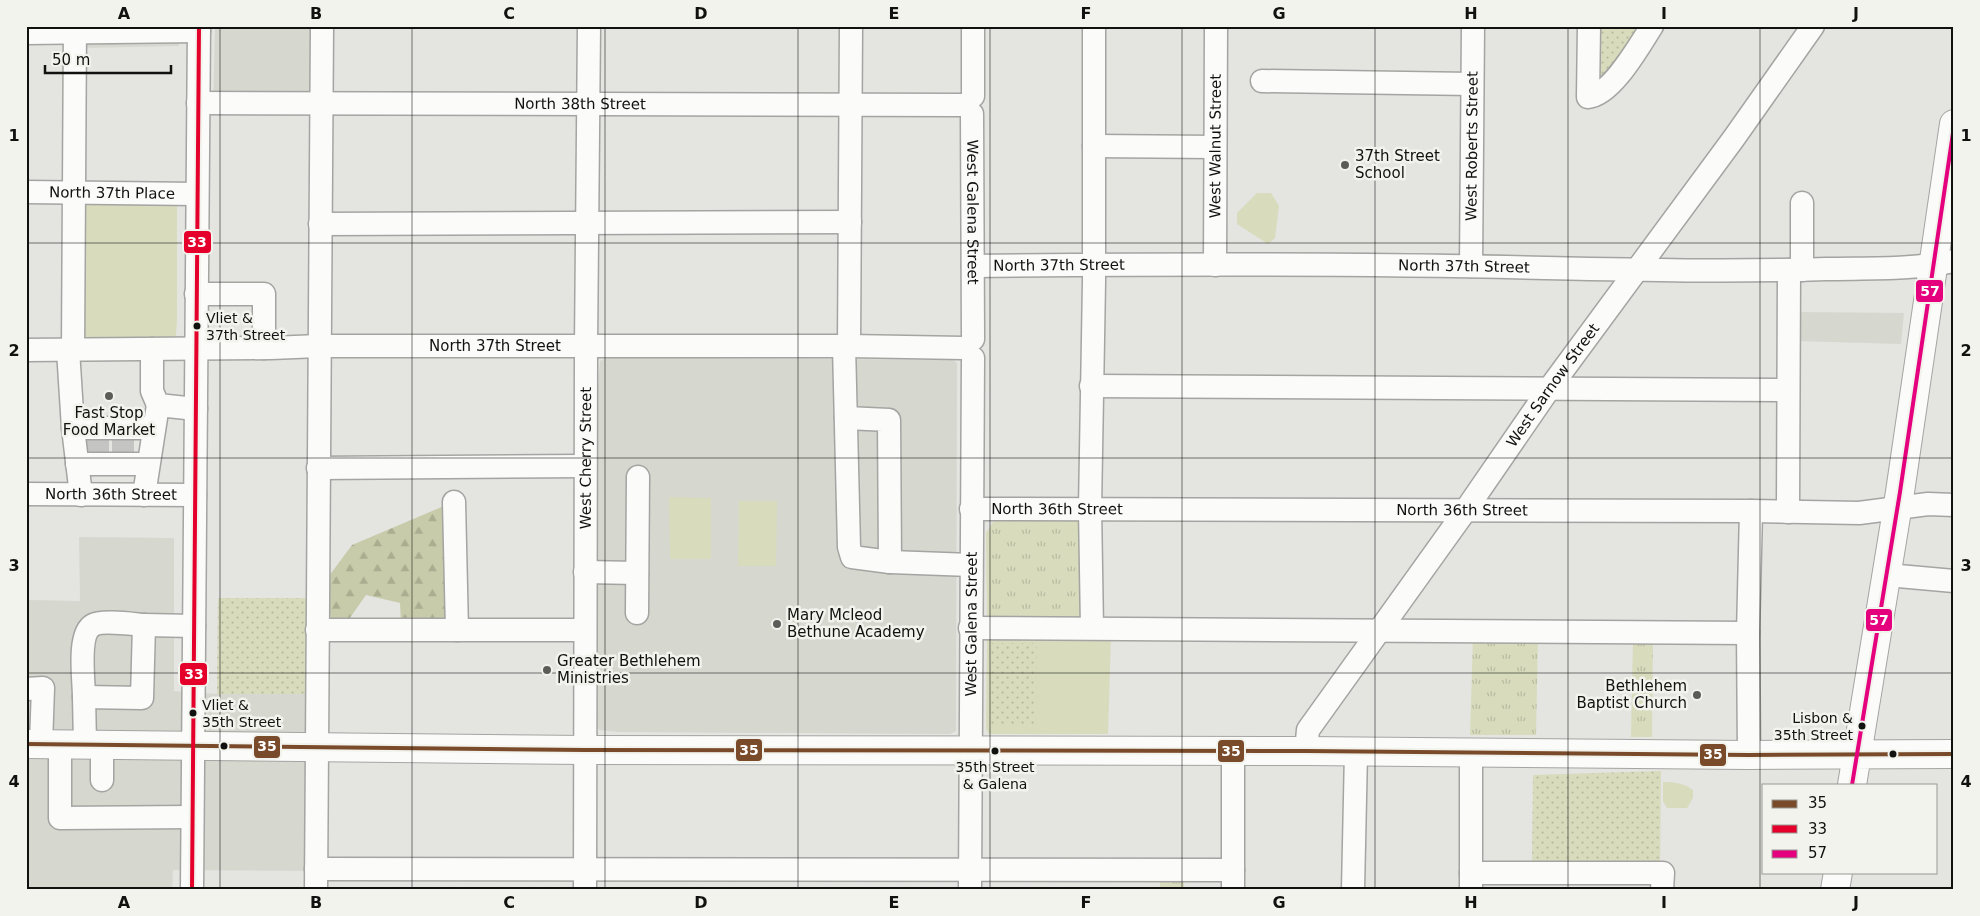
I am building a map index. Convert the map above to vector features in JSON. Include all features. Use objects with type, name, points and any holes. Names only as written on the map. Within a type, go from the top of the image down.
[{"type":"main road","points":[[1852,784],[1897,508],[1944,263],[1954,124]]},
{"type":"main road","points":[[63,744],[585,750],[1306,751],[1749,755],[1954,754]]},
{"type":"main road","points":[[1835,890],[1838,874]]},
{"type":"street","points":[[322,26],[316,879],[1233,880],[1233,751]]},
{"type":"street","name":"West Cherry Street","points":[[585,880],[585,466],[589,26]]},
{"type":"street","points":[[851,26],[846,418],[849,552],[852,557],[857,559],[971,565]]},
{"type":"street","name":"West Galena Street","points":[[970,880],[970,348],[973,266],[969,105],[973,26]]},
{"type":"street","points":[[1092,628],[1090,508],[1094,264],[1094,26]]},
{"type":"street","name":"West Walnut Street","points":[[1215,265],[1216,26]]},
{"type":"street","name":"West Roberts Street","points":[[1471,266],[1473,26]]},
{"type":"street","points":[[1589,26],[1588,97],[1601,92],[1621,72],[1652,26]]},
{"type":"street","name":"West Sarnow Street","points":[[1306,751],[1308,730],[1465,511],[1548,389],[1734,138],[1812,26]]},
{"type":"street","points":[[26,33],[75,30],[199,29],[192,890]]},
{"type":"street","points":[[75,30],[70,350],[73,428],[94,449]]},
{"type":"street","points":[[1262,81],[1472,84]]},
{"type":"street","name":"North 38th Street","points":[[198,102],[969,105]]},
{"type":"street","points":[[1094,146],[1216,147]]},
{"type":"street","name":"North 37th Place","points":[[26,192],[197,194]]},
{"type":"street","points":[[1788,512],[1788,390],[1802,203]]},
{"type":"street","points":[[320,224],[850,222]]},
{"type":"street","name":"North 37th Street","points":[[973,266],[1094,264],[1796,270],[1944,263]]},
{"type":"street","points":[[196,294],[264,294],[264,348]]},
{"type":"street","name":"North 37th Street","points":[[26,350],[319,346],[847,346],[970,348]]},
{"type":"street","points":[[144,495],[158,406],[152,391],[152,349]]},
{"type":"street","points":[[1091,386],[1788,390]]},
{"type":"street","points":[[158,406],[196,408]]},
{"type":"street","points":[[846,418],[889,420],[890,562]]},
{"type":"street","points":[[73,428],[94,449]]},
{"type":"street","points":[[94,449],[123,445],[154,428]]},
{"type":"street","points":[[94,449],[123,445],[148,464]]},
{"type":"street","points":[[81,495],[94,449]]},
{"type":"street","points":[[318,468],[585,466]]},
{"type":"street","points":[[637,614],[638,477]]},
{"type":"street","name":"North 36th Street","points":[[26,494],[195,495]]},
{"type":"street","points":[[454,502],[457,630]]},
{"type":"street","name":"North 36th Street","points":[[971,509],[1090,508],[1859,513],[1928,504],[1954,504]]},
{"type":"street","points":[[1749,755],[1748,633],[1751,511]]},
{"type":"street","points":[[585,572],[637,573]]},
{"type":"street","points":[[1887,575],[1954,581]]},
{"type":"street","points":[[192,817],[60,818],[63,744],[84,698],[83,643],[87,630],[94,625],[102,624],[194,626]]},
{"type":"street","points":[[84,698],[142,698],[144,625]]},
{"type":"street","points":[[970,628],[1748,633]]},
{"type":"street","points":[[317,630],[585,630]]},
{"type":"street","points":[[26,689],[42,688],[63,744],[102,780]]},
{"type":"street","points":[[1354,890],[1356,752]]},
{"type":"street","points":[[1471,753],[1471,881],[1662,873],[1662,890]]},
{"type":"shaded area","points":[[79,26],[179,26],[179,46],[79,48]]},
{"type":"shaded area","points":[[215,26],[317,26],[316,113],[213,114]]},
{"type":"shaded area","points":[[1796,312],[1904,313],[1901,344],[1797,341]]},
{"type":"shaded area","name":"Mary Mcleod Bethune Academy","points":[[608,357],[953,360],[957,363],[956,731],[950,734],[617,732],[599,730],[597,726],[598,386],[600,361]]},
{"type":"shaded area","points":[[79,537],[174,538],[174,691],[217,694],[310,694],[309,871],[173,870],[172,890],[28,890],[26,888],[26,600],[80,601]]},
{"type":"green space","points":[[1596,26],[1645,26],[1606,82],[1595,84]]},
{"type":"green space","points":[[1257,193],[1271,193],[1279,206],[1275,238],[1268,244],[1237,224],[1237,213]]},
{"type":"green space","points":[[79,202],[175,204],[177,207],[177,320],[176,335],[173,338],[78,340]]},
{"type":"green space","points":[[669,497],[711,498],[711,559],[670,559]]},
{"type":"green space","points":[[739,501],[777,501],[776,566],[738,566]]},
{"type":"green space","points":[[444,506],[451,625],[401,623],[400,603],[366,595],[347,622],[331,621],[326,580],[352,545]]},
{"type":"green space","points":[[998,520],[1086,521],[1085,624],[987,624],[986,533],[993,522]]},
{"type":"green space","points":[[218,598],[312,598],[310,694],[217,694]]},
{"type":"green space","points":[[987,634],[1111,635],[1108,734],[989,734],[986,729]]},
{"type":"green space","points":[[1473,637],[1538,638],[1536,735],[1470,735]]},
{"type":"green space","points":[[1633,637],[1653,637],[1652,737],[1631,737]]},
{"type":"green space","points":[[991,643],[1037,643],[1036,726],[991,726]]},
{"type":"green space","points":[[1661,771],[1660,868],[1532,867],[1533,775]]},
{"type":"green space","points":[[1663,782],[1679,783],[1693,790],[1693,798],[1687,808],[1667,808],[1663,801]]},
{"type":"green space","points":[[1160,875],[1184,875],[1184,890],[1160,890]]},
{"type":"tunnel","points":[[98,434],[98,454]]},
{"type":"tunnel","points":[[123,435],[123,454]]},
{"type":"transit line","name":"33","points":[[192,890],[199,26]]},
{"type":"transit line","name":"57","points":[[1852,784],[1900,492],[1954,126]]},
{"type":"transit line","name":"35","points":[[26,744],[585,750],[1306,751],[1749,755],[1954,754]]},
{"type":"place","name":"37th Street School","points":[[1345,165]]},
{"type":"place","name":"Vliet & 37th Street","points":[[197,326]]},
{"type":"place","name":"Fast Stop Food Market","points":[[109,396]]},
{"type":"place","name":"Mary Mcleod Bethune Academy","points":[[777,624]]},
{"type":"place","name":"Greater Bethlehem Ministries","points":[[547,670]]},
{"type":"place","name":"Bethlehem Baptist Church","points":[[1697,695]]},
{"type":"place","name":"Vliet & 35th Street","points":[[193,713]]},
{"type":"place","name":"Lisbon & 35th Street","points":[[1862,726]]},
{"type":"place","name":"35th Street & Galena","points":[[995,751]]}]
